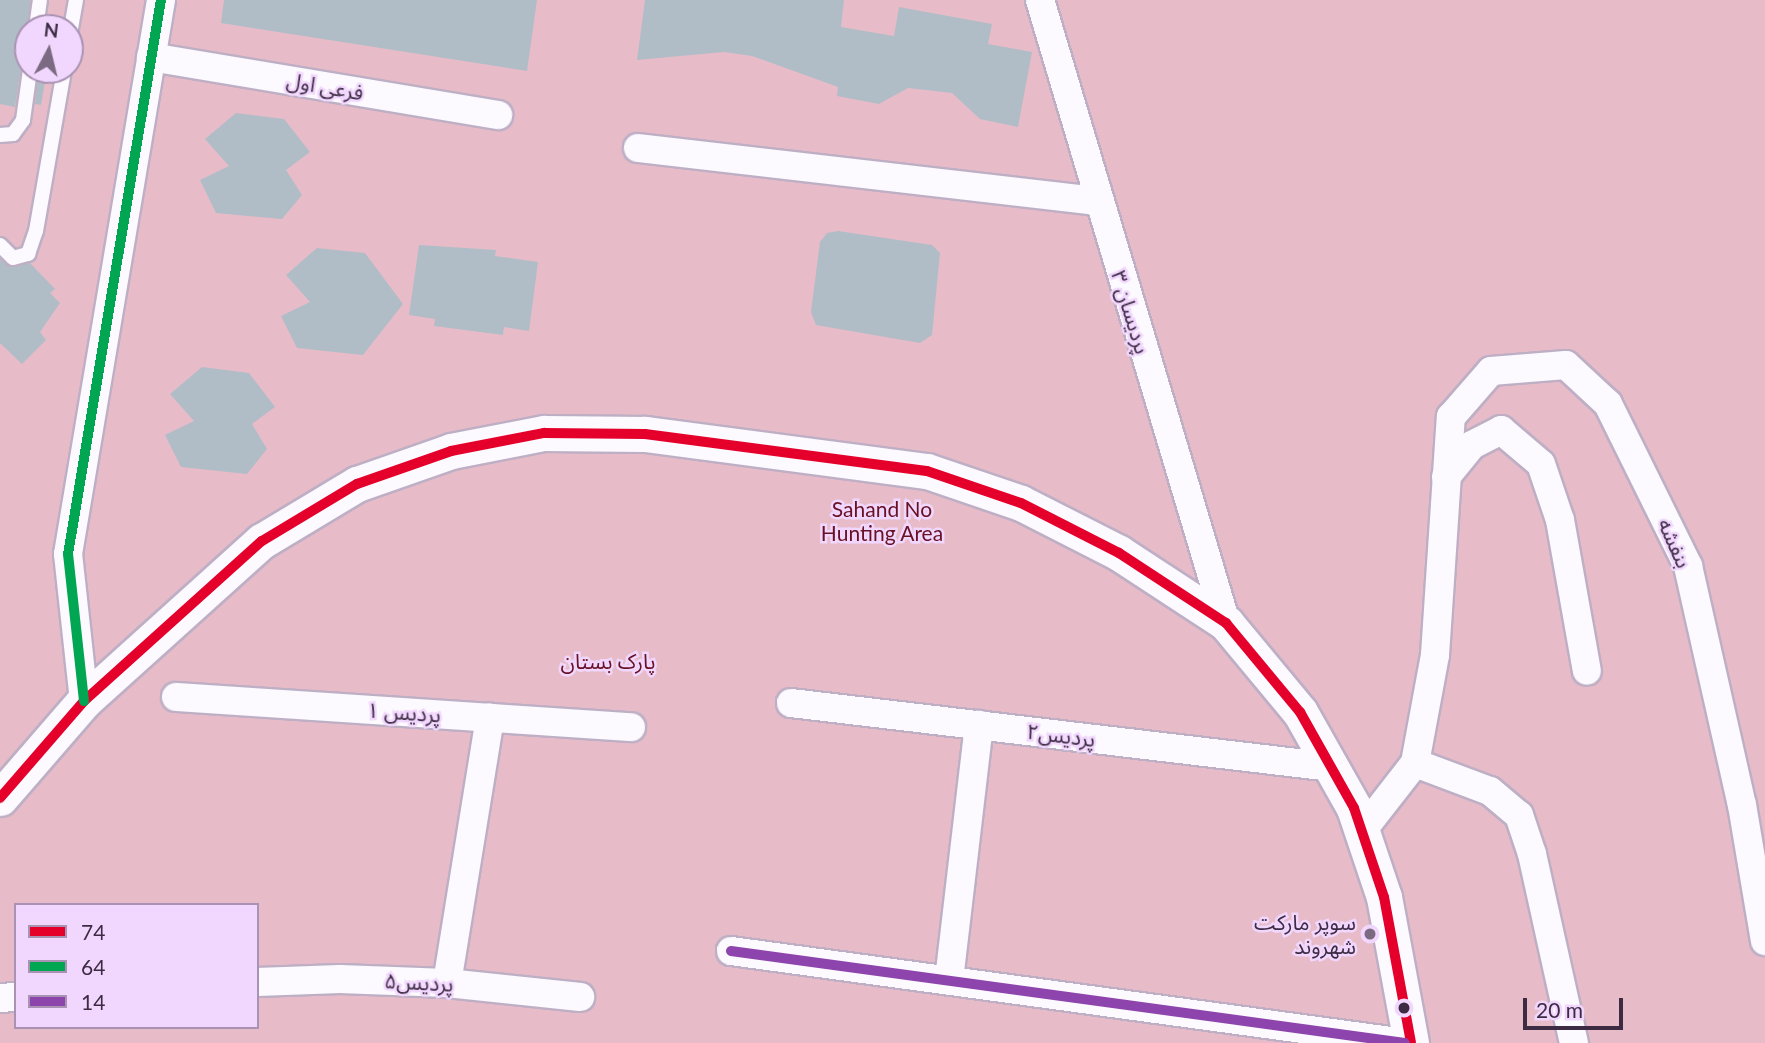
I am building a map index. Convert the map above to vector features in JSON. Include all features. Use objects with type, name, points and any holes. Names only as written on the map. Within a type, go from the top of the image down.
[{"type":"street","points":[[84,701],[68,554],[161,0]]},
{"type":"street","name":"پردیسان ۳","points":[[1040,0],[1097,201],[1226,623]]},
{"type":"street","name":"فرعی اول","points":[[151,57],[498,116]]},
{"type":"street","points":[[638,148],[1097,201]]},
{"type":"street","name":"بنفشه","points":[[1362,831],[1415,763],[1435,655],[1451,417],[1491,371],[1566,365],[1608,404],[1688,566],[1742,805],[1765,940]]},
{"type":"street","points":[[1446,477],[1472,445],[1501,430],[1541,464],[1560,520],[1587,671]]},
{"type":"street","points":[[0,798],[84,701],[262,541],[357,484],[451,452],[544,432],[645,434],[927,471],[1021,503],[1119,553],[1226,623],[1300,712],[1362,831],[1384,897],[1411,1043]]},
{"type":"street","name":"پردیس ۱","points":[[176,697],[631,727]]},
{"type":"street","name":"پردیس۲","points":[[790,703],[1331,767]]},
{"type":"street","points":[[447,983],[490,717]]},
{"type":"street","points":[[949,980],[979,725]]},
{"type":"street","points":[[1415,763],[1490,791],[1519,816],[1532,854],[1574,1043]]},
{"type":"street","points":[[731,951],[1405,1043]]},
{"type":"street","name":"پردیس۵","points":[[259,982],[340,979],[447,983],[580,997]]},
{"type":"lane","points":[[0,135],[13,134],[23,120],[28,84]]},
{"type":"lane","points":[[0,246],[13,258],[28,254],[36,231],[62,84]]},
{"type":"green space","name":"Sahand No Hunting Area","points":[[0,0],[1765,0],[1765,1043],[0,1043]]},
{"type":"building","points":[[0,0],[30,0],[30,14],[14,14],[14,84],[19,84],[15,107],[0,104]]},
{"type":"building","points":[[224,0],[537,0],[527,71],[221,23]]},
{"type":"building","points":[[645,0],[844,0],[841,27],[894,36],[899,7],[992,24],[988,44],[1032,52],[1018,127],[980,119],[952,93],[908,88],[879,104],[837,96],[838,87],[752,56],[724,52],[637,60]]},
{"type":"building","points":[[37,84],[45,84],[41,105],[35,104]]},
{"type":"building","points":[[236,113],[284,119],[310,152],[286,170],[302,195],[282,219],[216,213],[200,180],[229,166],[205,139]]},
{"type":"building","points":[[838,231],[932,245],[940,253],[932,335],[920,343],[816,325],[811,312],[820,242],[827,233]]},
{"type":"building","points":[[419,245],[496,250],[495,256],[538,262],[529,331],[504,327],[503,335],[434,326],[435,319],[409,315]]},
{"type":"building","points":[[317,248],[365,253],[403,304],[363,355],[297,348],[281,316],[310,302],[286,275]]},
{"type":"building","points":[[0,259],[11,267],[30,263],[55,289],[50,293],[60,303],[40,332],[46,340],[22,364],[0,343]]},
{"type":"building","points":[[202,367],[249,373],[275,407],[252,424],[267,449],[247,474],[181,467],[165,435],[194,421],[170,394]]},
{"type":"transit line","name":"64","points":[[84,701],[68,554],[161,0]]},
{"type":"transit line","name":"74","points":[[0,798],[84,701],[262,541],[357,484],[451,451],[544,433],[645,434],[927,471],[1021,503],[1119,553],[1226,623],[1300,712],[1354,808],[1384,897],[1411,1043]]},
{"type":"transit line","name":"14","points":[[731,951],[1405,1043]]},
{"type":"place","name":"سوپر مارکت شهروند","points":[[1370,934]]},
{"type":"park label","name":"پارک بستان","points":[[608,661]]}]
